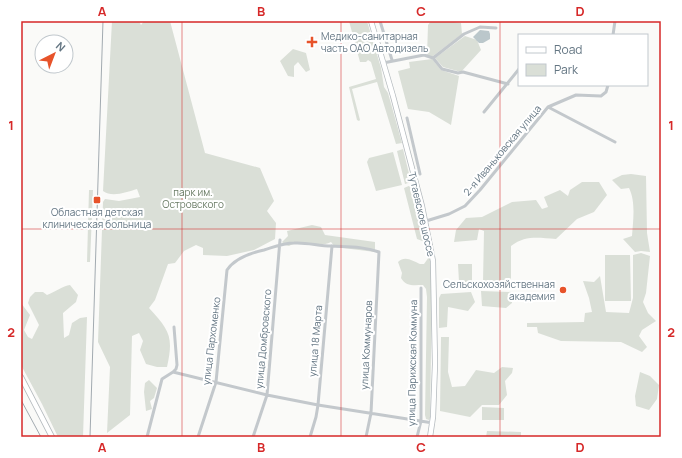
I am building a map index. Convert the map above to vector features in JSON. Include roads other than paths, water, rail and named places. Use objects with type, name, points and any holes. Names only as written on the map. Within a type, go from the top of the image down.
[{"type":"main road","name":"Тутаевское шоссе","points":[[371,21],[426,221],[433,261],[435,364],[433,423],[430,437]]},
{"type":"main road","points":[[21,377],[52,437]]},
{"type":"street","points":[[380,21],[392,60]]},
{"type":"street","points":[[613,34],[615,21]]},
{"type":"street","points":[[433,58],[464,34],[480,27],[496,28]]},
{"type":"street","points":[[383,63],[392,60],[424,55],[433,58],[442,69],[458,73],[463,72],[508,84]]},
{"type":"street","points":[[484,112],[518,70]]},
{"type":"street","name":"2-я Иваньковская улица","points":[[426,221],[466,206],[548,107],[576,95],[601,96],[606,92],[608,86]]},
{"type":"street","points":[[548,107],[615,142]]},
{"type":"street","points":[[407,118],[414,142],[420,174]]},
{"type":"street","points":[[406,144],[414,142]]},
{"type":"street","name":"улица Домбровского","points":[[253,437],[266,395],[280,240]]},
{"type":"street","points":[[279,245],[294,243],[332,246]]},
{"type":"street","name":"улица Пархоменко","points":[[198,437],[216,382],[227,270],[232,263],[253,251],[264,250],[279,245]]},
{"type":"street","name":"улица Коммунаров","points":[[332,246],[367,248],[379,252],[371,413],[366,437]]},
{"type":"street","name":"улица 18 Марта","points":[[310,437],[316,418],[318,405],[332,246]]},
{"type":"street","name":"улица Парижская Коммуна","points":[[417,437],[421,421],[421,288]]},
{"type":"street","points":[[147,437],[162,378],[173,372],[177,365],[174,328]]},
{"type":"street","points":[[173,372],[266,395],[318,405],[433,423]]},
{"type":"tram line","points":[[90,437],[103,21]]},
{"type":"tram line","points":[[21,400],[41,437]]},
{"type":"place","name":"Медико-санитарная часть ОАО Автодизель","points":[[312,42]]},
{"type":"place","name":"Областная детская клиническая больница","points":[[97,200]]},
{"type":"place","name":"Сельскохозяйственная академия","points":[[563,290]]},
{"type":"park label","name":"парк им. Островского","points":[[193,198]]}]
